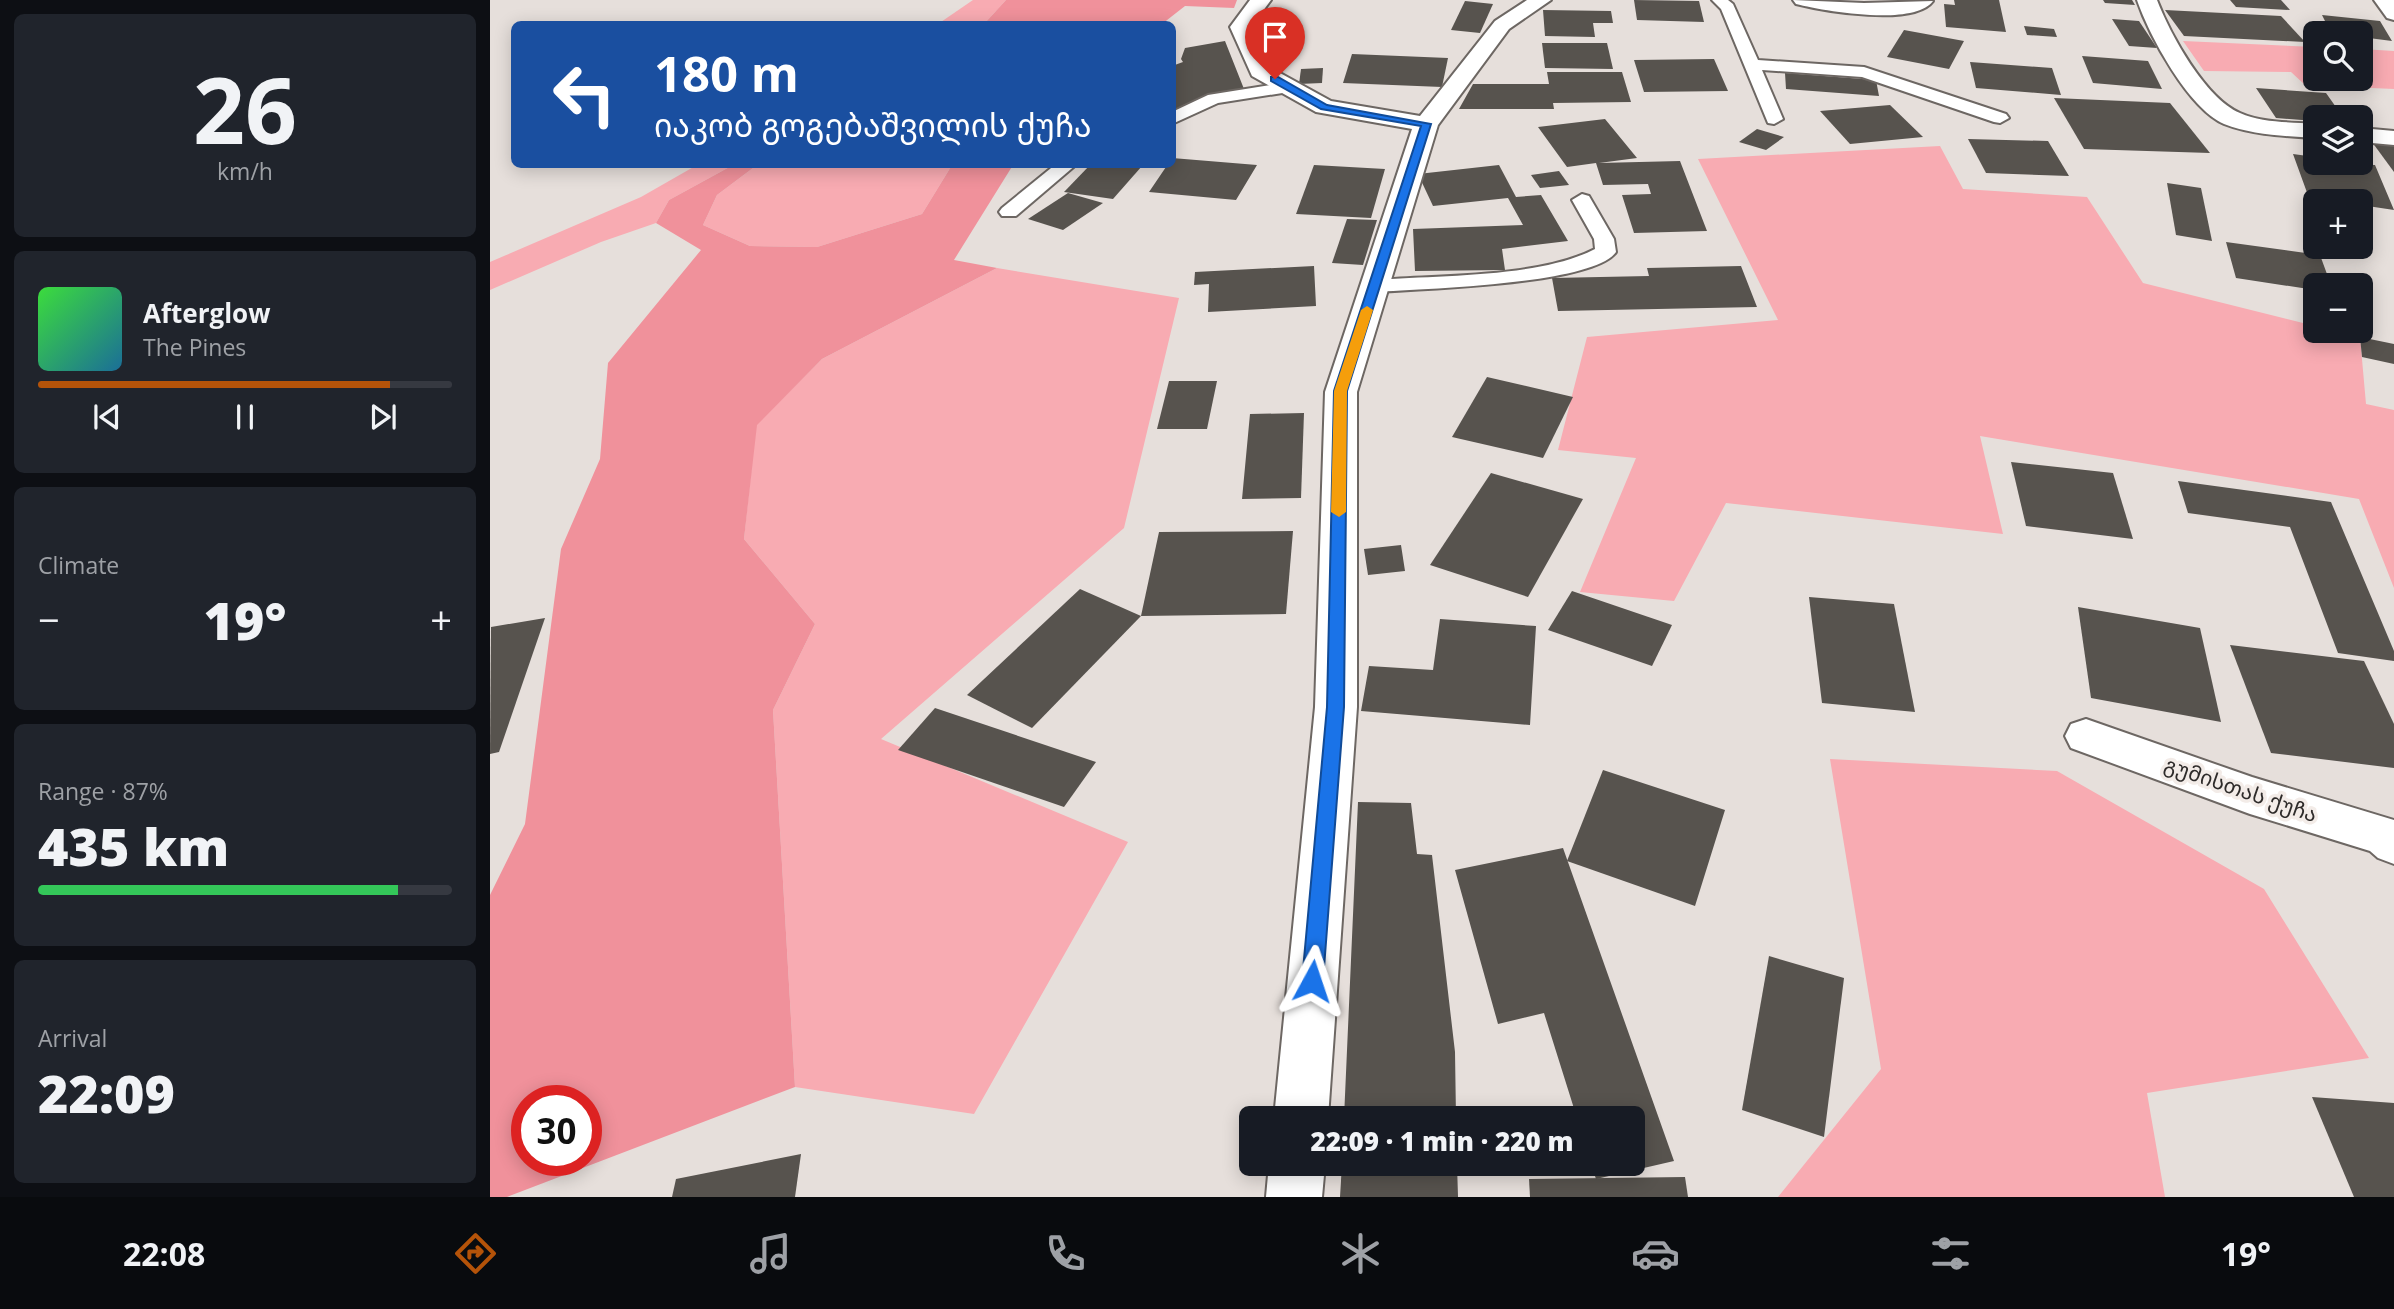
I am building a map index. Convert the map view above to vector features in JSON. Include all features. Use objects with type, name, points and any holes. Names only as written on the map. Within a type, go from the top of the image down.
[{"type":"street","points":[[1261,0],[1240,27],[1260,71],[1324,107],[1426,124]]},
{"type":"street","points":[[1302,1106],[1336,707],[1341,391],[1426,124],[1502,25],[1541,0]]},
{"type":"street","points":[[1803,0],[1845,8],[1899,10],[1923,1]]},
{"type":"street","points":[[2147,0],[2152,19],[2190,76],[2226,116],[2270,128],[2303,130]]},
{"type":"street","points":[[2384,0],[2394,14]]},
{"type":"street","points":[[2373,136],[2394,138]]},
{"type":"street","name":"გუმისთას ქუჩა","points":[[2086,736],[2250,794],[2385,836],[2394,844]]},
{"type":"street","points":[[1294,1197],[1296,1176]]},
{"type":"lane","points":[[1719,0],[1728,7],[1774,119]]},
{"type":"lane","points":[[1750,64],[1864,72],[2000,118]]},
{"type":"lane","points":[[1176,117],[1214,99],[1289,87]]},
{"type":"lane","points":[[1009,212],[1063,168]]},
{"type":"lane","points":[[1375,286],[1546,271],[1595,260],[1606,252],[1604,239],[1582,200]]},
{"type":"shaded area","points":[[973,0],[1006,0],[987,21],[942,21]]},
{"type":"shaded area","points":[[1006,0],[1237,0],[1234,8],[1185,6],[1166,21],[987,21]]},
{"type":"shaded area","points":[[2183,41],[2303,46],[2303,83],[2291,72],[2204,71]]},
{"type":"shaded area","points":[[2373,50],[2394,51],[2394,89],[2373,88]]},
{"type":"shaded area","points":[[1940,146],[1963,189],[2087,197],[2143,283],[2303,323],[2303,343],[2361,343],[2366,404],[2394,410],[2394,588],[2359,499],[1980,436],[2003,534],[1726,503],[1674,601],[1580,592],[1636,458],[1558,450],[1587,337],[1778,320],[1698,159]]},
{"type":"shaded area","points":[[692,168],[728,168],[669,200],[656,223],[601,242],[490,290],[490,262],[641,197]]},
{"type":"shaded area","points":[[728,168],[753,168],[717,195],[703,225],[750,246],[817,247],[922,214],[950,168],[1011,168],[954,260],[997,268],[822,359],[757,425],[744,539],[815,624],[773,710],[795,1087],[602,1161],[602,1085],[511,1085],[511,1176],[562,1176],[507,1197],[490,1197],[490,895],[525,824],[561,549],[600,459],[608,363],[701,250],[656,223],[669,200]]},
{"type":"shaded area","points":[[753,168],[950,168],[922,214],[817,247],[750,246],[703,225],[717,195]]},
{"type":"shaded area","points":[[997,268],[1179,298],[1124,528],[881,739],[1128,842],[974,1114],[795,1087],[773,710],[815,624],[744,539],[756,425],[822,359]]},
{"type":"shaded area","points":[[1830,759],[2057,771],[2264,889],[2369,1058],[2147,1093],[2165,1197],[1778,1197],[1881,1069]]},
{"type":"building","points":[[1634,0],[1699,1],[1704,22],[1637,20]]},
{"type":"building","points":[[1954,0],[1999,0],[2006,32],[1946,27],[1944,4],[1955,5]]},
{"type":"building","points":[[2103,0],[2132,0],[2135,5],[2105,3]]},
{"type":"building","points":[[2230,0],[2281,0],[2290,10],[2236,7]]},
{"type":"building","points":[[1465,1],[1493,4],[1480,33],[1451,30]]},
{"type":"building","points":[[1543,10],[1611,11],[1613,23],[1593,23],[1595,37],[1545,36]]},
{"type":"building","points":[[2165,10],[2281,16],[2303,42],[2184,36]]},
{"type":"building","points":[[2322,15],[2380,21],[2392,41],[2373,39],[2373,21],[2325,21]]},
{"type":"building","points":[[2112,19],[2139,21],[2157,48],[2129,46]]},
{"type":"building","points":[[2024,26],[2054,29],[2057,37],[2027,35]]},
{"type":"building","points":[[1904,30],[1964,41],[1949,69],[1887,57]]},
{"type":"building","points":[[1225,41],[1244,89],[1218,92],[1176,110],[1176,65],[1183,62],[1181,59],[1185,48]]},
{"type":"building","points":[[1542,43],[1607,43],[1613,69],[1545,68]]},
{"type":"building","points":[[1352,54],[1448,58],[1442,87],[1343,83]]},
{"type":"building","points":[[2082,56],[2148,61],[2162,89],[2093,83]]},
{"type":"building","points":[[1714,59],[1728,91],[1644,92],[1634,60]]},
{"type":"building","points":[[1970,62],[2052,68],[2061,95],[1976,88]]},
{"type":"building","points":[[1323,68],[1322,83],[1299,84],[1301,69]]},
{"type":"building","points":[[1547,72],[1622,72],[1631,102],[1553,103],[1554,109],[1459,109],[1473,84],[1549,84]]},
{"type":"building","points":[[1785,73],[1876,80],[1879,96],[1786,89]]},
{"type":"building","points":[[2256,88],[2326,93],[2334,105],[2303,105],[2303,120],[2276,118]]},
{"type":"building","points":[[2054,98],[2170,103],[2210,153],[2084,149]]},
{"type":"building","points":[[1890,105],[1923,137],[1850,144],[1820,111]]},
{"type":"building","points":[[1605,119],[1637,158],[1599,163],[1680,161],[1707,231],[1634,233],[1622,195],[1651,194],[1648,184],[1603,185],[1596,163],[1567,167],[1538,127]]},
{"type":"building","points":[[1757,129],[1784,137],[1766,150],[1739,142]]},
{"type":"building","points":[[1968,139],[2048,141],[2069,176],[1986,173]]},
{"type":"building","points":[[2373,142],[2394,144],[2394,172],[2373,143]]},
{"type":"building","points":[[2293,154],[2303,155],[2303,175],[2373,175],[2375,165],[2394,210],[2373,207],[2373,189],[2306,189]]},
{"type":"building","points":[[1176,158],[1257,165],[1236,200],[1149,192],[1165,168],[1176,168]]},
{"type":"building","points":[[1314,165],[1385,169],[1371,218],[1296,214]]},
{"type":"building","points":[[1499,165],[1516,197],[1541,195],[1568,241],[1502,249],[1505,270],[1415,271],[1413,229],[1523,225],[1508,198],[1433,206],[1418,174]]},
{"type":"building","points":[[1087,168],[1140,168],[1113,199],[1064,192]]},
{"type":"building","points":[[1559,171],[1569,185],[1540,188],[1531,175]]},
{"type":"building","points":[[2167,183],[2201,188],[2212,241],[2176,235]]},
{"type":"building","points":[[1068,193],[1103,203],[1063,230],[1028,219]]},
{"type":"building","points":[[1347,219],[1377,220],[1363,265],[1332,263]]},
{"type":"building","points":[[2226,242],[2303,253],[2303,259],[2321,259],[2327,273],[2303,273],[2303,288],[2236,278]]},
{"type":"building","points":[[1314,266],[1316,306],[1208,312],[1209,284],[1194,285],[1195,272]]},
{"type":"building","points":[[1741,266],[1757,307],[1558,311],[1552,278],[1649,276],[1647,268]]},
{"type":"building","points":[[2373,340],[2394,344],[2394,364],[2362,357],[2361,343],[2373,343]]},
{"type":"building","points":[[1487,377],[1573,397],[1543,458],[1452,437]]},
{"type":"building","points":[[1169,381],[1217,381],[1207,429],[1157,429]]},
{"type":"building","points":[[1304,413],[1301,498],[1242,499],[1250,414]]},
{"type":"building","points":[[2011,462],[2113,473],[2133,539],[2026,526]]},
{"type":"building","points":[[1491,473],[1583,499],[1528,597],[1430,565]]},
{"type":"building","points":[[2178,481],[2331,502],[2394,651],[2394,661],[2338,653],[2290,527],[2188,513]]},
{"type":"building","points":[[1293,531],[1286,614],[1141,616],[1159,532]]},
{"type":"building","points":[[1401,545],[1405,571],[1368,575],[1364,549]]},
{"type":"building","points":[[1080,589],[1141,616],[1032,728],[967,695]]},
{"type":"building","points":[[1572,591],[1672,625],[1652,666],[1548,630]]},
{"type":"building","points":[[1809,597],[1894,604],[1915,712],[1822,703]]},
{"type":"building","points":[[2078,607],[2200,628],[2221,722],[2091,698]]},
{"type":"building","points":[[545,618],[499,752],[490,754],[491,627]]},
{"type":"building","points":[[1440,619],[1536,626],[1530,725],[1361,711],[1369,666],[1433,670]]},
{"type":"building","points":[[2230,645],[2364,661],[2394,724],[2394,768],[2271,753]]},
{"type":"building","points":[[935,708],[1096,762],[1064,807],[898,750]]},
{"type":"building","points":[[1603,770],[1725,810],[1695,906],[1567,861]]},
{"type":"building","points":[[1358,802],[1411,803],[1417,854],[1432,855],[1455,1052],[1456,1106],[1345,1106]]},
{"type":"building","points":[[1563,848],[1674,1161],[1645,1168],[1645,1106],[1573,1106],[1544,1013],[1498,1024],[1455,870]]},
{"type":"building","points":[[1769,956],[1844,978],[1824,1137],[1742,1110]]},
{"type":"building","points":[[2312,1097],[2394,1103],[2394,1197],[2354,1197]]},
{"type":"building","points":[[801,1154],[795,1197],[672,1197],[676,1179]]},
{"type":"building","points":[[1341,1176],[1457,1176],[1458,1197],[1340,1197]]},
{"type":"building","points":[[1685,1177],[1688,1197],[1530,1197],[1529,1179]]},
{"type":"slow traffic","points":[[1339,512],[1341,391],[1367,310]]},
{"type":"route","points":[[1275,79],[1324,107],[1426,124],[1341,391],[1336,707],[1312,981]]}]
